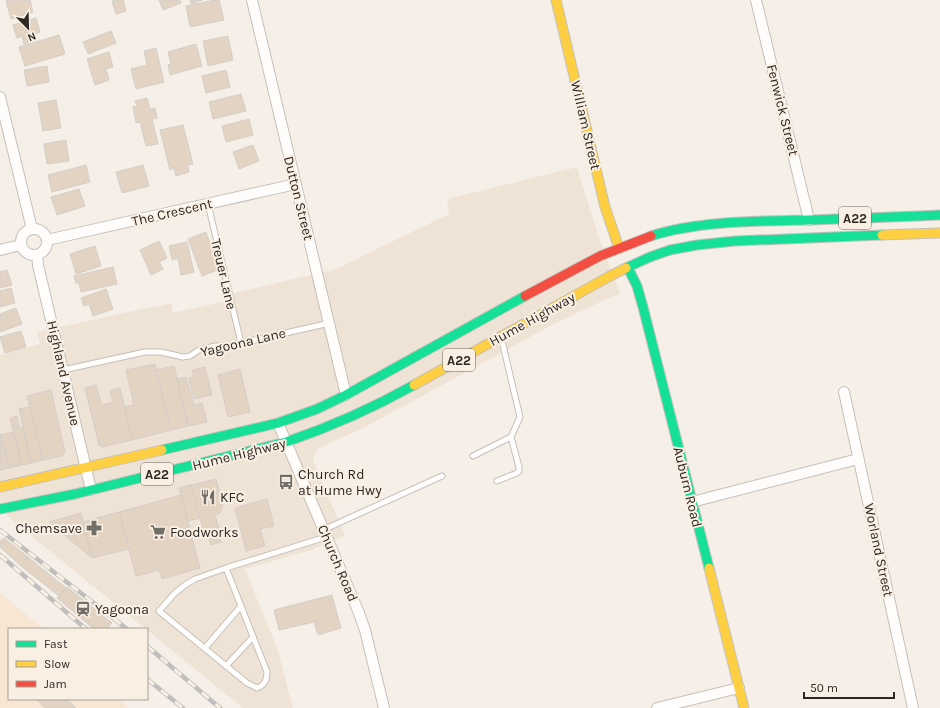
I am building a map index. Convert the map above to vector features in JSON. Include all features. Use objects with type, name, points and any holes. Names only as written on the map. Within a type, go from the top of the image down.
[{"type":"main road","name":"William Street","points":[[556,0],[605,207],[623,258]]},
{"type":"main road","name":"Hume Highway","points":[[0,509],[91,490],[286,442],[319,431],[382,403],[554,306],[623,258],[644,238],[663,232],[710,225],[769,221],[940,214]]},
{"type":"main road","name":"Hume Highway","points":[[0,487],[278,423],[317,409],[346,395],[564,274],[600,256],[623,258],[650,257],[670,250],[697,245],[741,241],[940,233]]},
{"type":"main road","name":"Auburn Road","points":[[623,258],[637,286],[643,307],[744,708]]},
{"type":"street","name":"Dutton Street","points":[[252,0],[346,395]]},
{"type":"street","name":"Fenwick Street","points":[[756,0],[809,220]]},
{"type":"street","points":[[0,97],[32,229]]},
{"type":"street","name":"The Crescent","points":[[47,240],[296,184]]},
{"type":"street","points":[[32,229],[40,230],[44,233],[47,240],[44,251],[33,256],[25,252],[21,245],[22,237],[32,229]]},
{"type":"street","points":[[0,250],[21,245]]},
{"type":"street","name":"Highland Avenue","points":[[37,255],[38,265],[91,490]]},
{"type":"street","name":"Worland Street","points":[[844,392],[913,708]]},
{"type":"street","name":"Church Road","points":[[278,423],[365,630],[384,708]]},
{"type":"street","points":[[692,502],[858,459]]},
{"type":"street","points":[[657,708],[739,688]]},
{"type":"lane","name":"Treuer Lane","points":[[208,204],[241,343]]},
{"type":"lane","name":"Yagoona Lane","points":[[63,370],[145,352],[161,352],[182,357],[190,356],[199,350],[215,346],[228,346],[330,323]]},
{"type":"lane","points":[[497,481],[519,471],[511,437],[520,417],[501,336]]},
{"type":"lane","points":[[472,456],[511,437]]},
{"type":"lane","points":[[226,568],[266,672],[266,682],[257,688],[252,686],[226,666],[159,611],[175,593],[185,585],[208,574],[325,533],[442,476]]},
{"type":"lane","points":[[205,648],[241,606]]},
{"type":"lane","points":[[226,666],[253,636]]},
{"type":"shaded area","points":[[577,167],[597,232],[620,294],[554,324],[367,426],[317,449],[313,460],[345,536],[311,550],[245,569],[277,648],[293,708],[243,708],[148,631],[148,628],[145,628],[13,521],[0,507],[0,355],[40,344],[37,332],[171,303],[173,313],[227,301],[226,295],[336,269],[449,214],[447,199]]},
{"type":"shaded area","points":[[0,593],[42,628],[8,628],[8,700],[119,700],[129,708],[0,708]]},
{"type":"building","points":[[30,0],[33,12],[11,19],[6,1]]},
{"type":"building","points":[[123,0],[126,11],[116,14],[112,1]]},
{"type":"building","points":[[159,0],[180,0],[181,3],[163,10]]},
{"type":"building","points":[[190,0],[202,0],[191,4]]},
{"type":"building","points":[[219,0],[224,20],[190,27],[186,6]]},
{"type":"building","points":[[36,18],[40,32],[33,35],[35,40],[24,44],[22,36],[17,38],[13,25]]},
{"type":"building","points":[[111,31],[116,43],[88,54],[83,42]]},
{"type":"building","points":[[59,35],[65,54],[25,66],[19,47]]},
{"type":"building","points":[[228,36],[233,60],[208,66],[203,41]]},
{"type":"building","points":[[196,44],[202,66],[170,75],[168,65],[171,64],[168,52]]},
{"type":"building","points":[[156,48],[164,82],[136,89],[131,69],[147,65],[144,51]]},
{"type":"building","points":[[109,52],[113,67],[106,69],[109,80],[95,85],[87,59]]},
{"type":"building","points":[[47,66],[49,82],[27,86],[24,70]]},
{"type":"building","points":[[226,70],[230,87],[206,93],[202,76]]},
{"type":"building","points":[[241,94],[246,111],[213,119],[209,102]]},
{"type":"building","points":[[147,98],[150,109],[155,108],[157,118],[152,119],[158,144],[146,146],[140,122],[136,123],[133,107],[137,106],[135,101]]},
{"type":"building","points":[[56,100],[61,128],[43,131],[38,103]]},
{"type":"building","points":[[249,119],[253,135],[226,142],[222,126]]},
{"type":"building","points":[[183,125],[193,164],[188,165],[189,172],[176,176],[174,168],[170,170],[160,130]]},
{"type":"building","points":[[66,140],[69,161],[47,164],[44,144]]},
{"type":"building","points":[[253,145],[259,161],[239,169],[233,152]]},
{"type":"building","points":[[86,165],[90,182],[52,192],[48,175]]},
{"type":"building","points":[[143,165],[149,186],[122,193],[116,172]]},
{"type":"building","points":[[79,189],[85,206],[57,215],[51,197]]},
{"type":"building","points":[[206,232],[220,269],[202,276],[188,239]]},
{"type":"building","points":[[159,241],[167,258],[159,262],[163,269],[151,275],[140,250]]},
{"type":"building","points":[[187,242],[194,272],[181,275],[178,258],[172,260],[169,246]]},
{"type":"building","points":[[95,246],[101,266],[76,274],[70,254]]},
{"type":"building","points":[[113,267],[117,284],[81,292],[79,283],[76,283],[74,276]]},
{"type":"building","points":[[7,270],[12,285],[0,288],[0,272]]},
{"type":"building","points":[[11,288],[15,303],[0,307],[0,291]]},
{"type":"building","points":[[106,289],[113,309],[93,316],[89,304],[84,306],[81,298]]},
{"type":"building","points":[[16,308],[22,324],[0,332],[0,314]]},
{"type":"building","points":[[21,331],[26,347],[5,353],[0,337]]},
{"type":"building","points":[[155,364],[171,430],[132,440],[124,407],[134,405],[126,370]]},
{"type":"building","points":[[174,366],[188,426],[171,430],[156,370]]},
{"type":"building","points":[[205,367],[212,395],[194,399],[189,378],[194,377],[192,370]]},
{"type":"building","points":[[240,369],[250,412],[228,417],[218,375]]},
{"type":"building","points":[[186,377],[194,405],[202,403],[207,422],[188,426],[177,379]]},
{"type":"building","points":[[96,385],[102,405],[113,402],[110,391],[120,388],[132,440],[102,447],[99,445],[85,388]]},
{"type":"building","points":[[51,390],[65,452],[62,456],[43,460],[27,396]]},
{"type":"building","points":[[30,407],[43,460],[31,463],[19,409]]},
{"type":"building","points":[[17,416],[19,428],[23,428],[31,463],[22,465],[10,418]]},
{"type":"building","points":[[13,432],[22,465],[9,468],[0,435]]},
{"type":"building","points":[[0,433],[9,468],[0,470]]},
{"type":"building","points":[[216,479],[223,504],[220,513],[215,515],[221,542],[211,545],[208,536],[205,537],[191,485]]},
{"type":"building","points":[[191,485],[200,518],[188,521],[179,488]]},
{"type":"building","points":[[181,495],[200,568],[162,579],[159,570],[136,576],[119,512]]},
{"type":"building","points":[[267,499],[274,526],[260,529],[265,546],[246,551],[235,508]]},
{"type":"building","points":[[119,512],[129,549],[92,558],[83,522]]},
{"type":"building","points":[[81,513],[83,522],[92,558],[49,522]]},
{"type":"building","points":[[4,538],[28,557],[21,566],[0,547],[0,541]]},
{"type":"building","points":[[28,557],[66,588],[59,596],[21,566]]},
{"type":"building","points":[[67,587],[112,623],[108,628],[93,628],[57,598]]},
{"type":"building","points":[[332,595],[341,628],[318,635],[314,622],[279,630],[274,610]]},
{"type":"building","points":[[37,700],[68,700],[76,708],[45,708]]},
{"type":"railway","points":[[0,530],[126,628]]},
{"type":"railway","points":[[0,555],[85,628]]},
{"type":"railway","points":[[148,647],[220,708]]},
{"type":"railway","points":[[148,680],[183,708]]},
{"type":"traffic: fast","points":[[651,236],[688,227],[728,223],[940,215]]},
{"type":"traffic: fast","points":[[626,268],[670,250],[697,245],[735,241],[882,235]]},
{"type":"traffic: fast","points":[[628,268],[637,286],[643,307],[709,568]]},
{"type":"traffic: fast","points":[[162,450],[278,423],[317,409],[346,395],[525,296]]},
{"type":"traffic: fast","points":[[0,509],[75,494],[286,442],[319,430],[383,402],[414,385]]},
{"type":"traffic: slow","points":[[556,0],[605,207],[619,248]]},
{"type":"traffic: slow","points":[[882,235],[940,233]]},
{"type":"traffic: slow","points":[[414,385],[626,268]]},
{"type":"traffic: slow","points":[[0,487],[162,450]]},
{"type":"traffic: slow","points":[[709,568],[744,708]]},
{"type":"traffic: jam","points":[[525,296],[600,256],[651,236]]},
{"type":"place","name":"Church Rd at Hume Hwy","points":[[286,482]]},
{"type":"place","name":"KFC","points":[[208,497]]},
{"type":"place","name":"Chemsave","points":[[94,528]]},
{"type":"place","name":"Foodworks","points":[[158,532]]},
{"type":"place","name":"Yagoona","points":[[83,609]]}]
